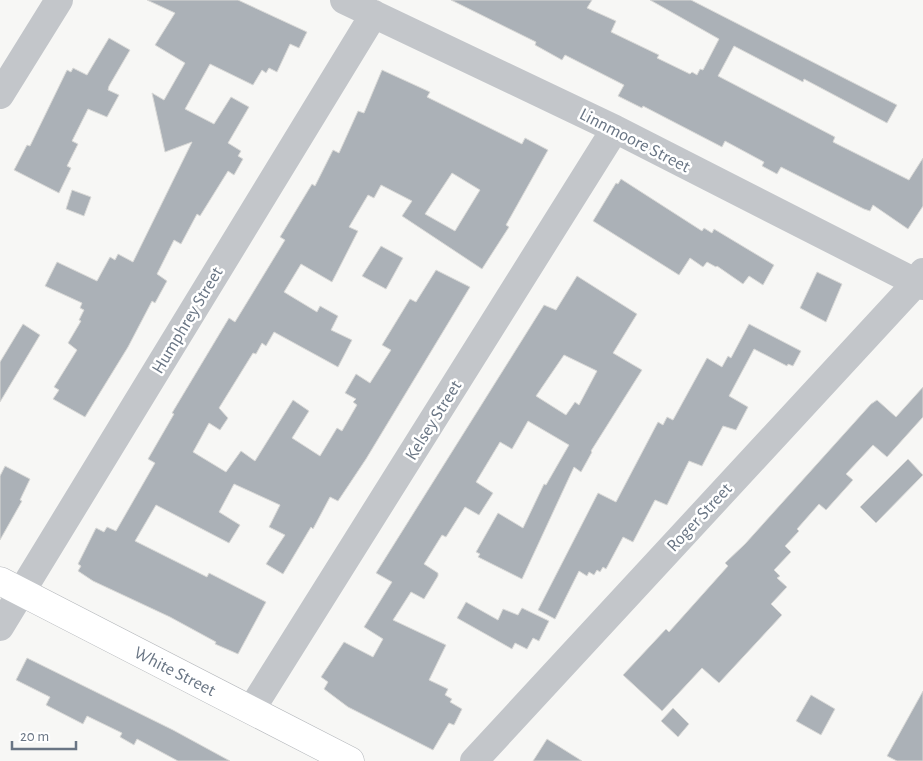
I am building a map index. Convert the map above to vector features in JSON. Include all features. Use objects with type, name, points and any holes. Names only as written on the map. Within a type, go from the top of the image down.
[{"type":"main road","name":"White Street","points":[[10,586],[350,761]]},
{"type":"street","points":[[0,95],[59,0]]},
{"type":"street","name":"Linnmoore Street","points":[[344,0],[615,129],[921,280]]},
{"type":"street","name":"Humphrey Street","points":[[0,627],[10,586],[374,14]]},
{"type":"street","name":"Kelsey Street","points":[[250,710],[615,129]]},
{"type":"street","name":"Roger Street","points":[[474,761],[921,280]]},
{"type":"building","points":[[147,0],[238,0],[307,32],[299,48],[290,44],[277,72],[269,68],[266,73],[262,70],[253,85],[210,64],[185,109],[214,124],[231,97],[249,107],[228,143],[241,151],[238,156],[243,159],[234,175],[228,171],[200,216],[197,214],[181,244],[174,240],[157,274],[167,281],[155,303],[152,301],[128,347],[85,417],[53,399],[59,390],[54,387],[77,350],[68,343],[81,321],[79,320],[84,310],[80,308],[82,303],[45,286],[57,262],[97,281],[110,257],[115,260],[118,254],[133,262],[192,142],[165,152],[152,93],[164,100],[185,63],[155,45],[175,13]]},
{"type":"building","points":[[451,0],[592,0],[587,8],[616,21],[611,32],[659,55],[657,58],[690,74],[692,72],[697,75],[700,69],[703,70],[719,39],[650,0],[691,0],[897,105],[887,123],[804,79],[803,82],[734,46],[718,76],[835,137],[833,142],[909,180],[923,158],[923,206],[908,229],[873,205],[870,211],[864,209],[781,167],[777,174],[762,166],[764,162],[725,141],[722,147],[643,106],[642,108],[618,96],[624,85],[565,55],[562,60],[535,45],[536,42]]},
{"type":"building","points":[[109,38],[130,50],[108,90],[119,95],[107,117],[88,109],[72,141],[78,144],[67,166],[71,168],[59,193],[14,170],[27,145],[30,146],[67,70],[71,72],[73,68],[87,75]]},
{"type":"building","points":[[382,70],[430,92],[427,97],[522,144],[525,138],[548,150],[506,225],[509,227],[482,269],[402,216],[412,201],[381,185],[374,198],[368,195],[349,227],[358,231],[332,282],[301,264],[284,292],[317,312],[320,306],[338,316],[331,330],[352,340],[338,367],[274,332],[266,346],[262,343],[256,354],[253,353],[219,408],[228,418],[220,430],[209,423],[193,452],[226,472],[241,451],[255,461],[293,400],[309,411],[292,438],[320,456],[337,428],[342,431],[357,405],[353,402],[356,399],[345,393],[356,374],[370,383],[391,350],[382,345],[410,299],[416,302],[436,270],[470,287],[366,459],[338,501],[330,497],[313,529],[311,527],[283,574],[266,564],[285,535],[269,527],[280,505],[234,484],[219,512],[240,525],[229,543],[156,505],[135,541],[207,577],[209,573],[266,602],[238,654],[215,644],[216,642],[170,617],[93,581],[78,571],[81,566],[78,564],[96,528],[104,532],[107,527],[116,531],[155,463],[148,459],[174,414],[172,413],[229,318],[235,322],[285,240],[280,237],[312,184],[315,186],[333,150],[339,153],[358,111],[364,113]],"holes":[[[452,173],[480,190],[455,231],[425,214]]]},
{"type":"building","points":[[621,179],[702,231],[704,228],[712,233],[714,229],[774,265],[763,285],[749,276],[743,284],[717,266],[707,262],[703,267],[690,258],[679,275],[593,221],[616,183],[618,184]]},
{"type":"building","points":[[72,190],[91,197],[84,216],[66,209]]},
{"type":"building","points":[[381,246],[403,258],[386,289],[362,276]]},
{"type":"building","points":[[817,272],[842,284],[826,322],[800,308]]},
{"type":"building","points":[[577,276],[637,314],[613,353],[642,370],[591,451],[581,472],[574,467],[522,579],[478,557],[480,554],[476,552],[498,513],[523,528],[544,484],[546,485],[569,445],[528,421],[512,449],[500,442],[476,482],[493,493],[479,515],[465,507],[446,537],[442,535],[424,564],[438,573],[438,576],[424,599],[411,592],[393,620],[446,645],[429,680],[448,689],[445,695],[452,699],[450,702],[462,709],[454,725],[449,723],[433,750],[348,707],[324,689],[328,682],[321,677],[344,642],[373,657],[383,639],[364,627],[392,582],[376,573],[544,305],[556,310]],"holes":[[[564,355],[597,371],[579,405],[575,402],[566,415],[536,396]]]},
{"type":"building","points":[[23,324],[40,335],[0,402],[0,362]]},
{"type":"building","points":[[749,324],[801,351],[793,366],[788,364],[787,366],[754,349],[729,396],[748,407],[736,430],[723,426],[702,466],[689,461],[667,505],[655,500],[633,542],[623,537],[606,569],[603,567],[600,572],[597,570],[594,575],[589,572],[587,576],[579,571],[555,619],[538,610],[598,493],[616,502],[658,422],[663,425],[667,417],[673,420],[707,358],[722,367],[728,356],[731,358]]},
{"type":"building","points":[[923,387],[923,417],[887,457],[873,445],[846,474],[853,480],[826,510],[819,504],[785,546],[791,552],[774,570],[780,576],[777,578],[787,587],[771,604],[782,615],[719,683],[702,668],[662,711],[623,675],[666,629],[669,632],[728,566],[725,563],[745,544],[871,404],[877,400],[896,417]]},
{"type":"building","points":[[908,459],[923,475],[876,523],[860,507]]},
{"type":"building","points":[[5,466],[30,479],[20,500],[22,501],[0,540],[0,476]]},
{"type":"building","points":[[466,602],[498,620],[503,609],[518,615],[522,608],[549,621],[539,641],[533,638],[527,649],[515,643],[512,649],[457,618]]},
{"type":"building","points":[[27,658],[173,730],[230,761],[178,761],[137,739],[134,745],[120,737],[122,733],[87,716],[83,724],[46,705],[50,697],[16,680]]},
{"type":"building","points":[[923,691],[923,761],[897,761],[887,756]]},
{"type":"building","points":[[811,695],[835,709],[821,735],[796,721]]},
{"type":"building","points":[[673,708],[689,724],[678,737],[661,721]]},
{"type":"building","points":[[547,739],[582,761],[533,761]]}]
